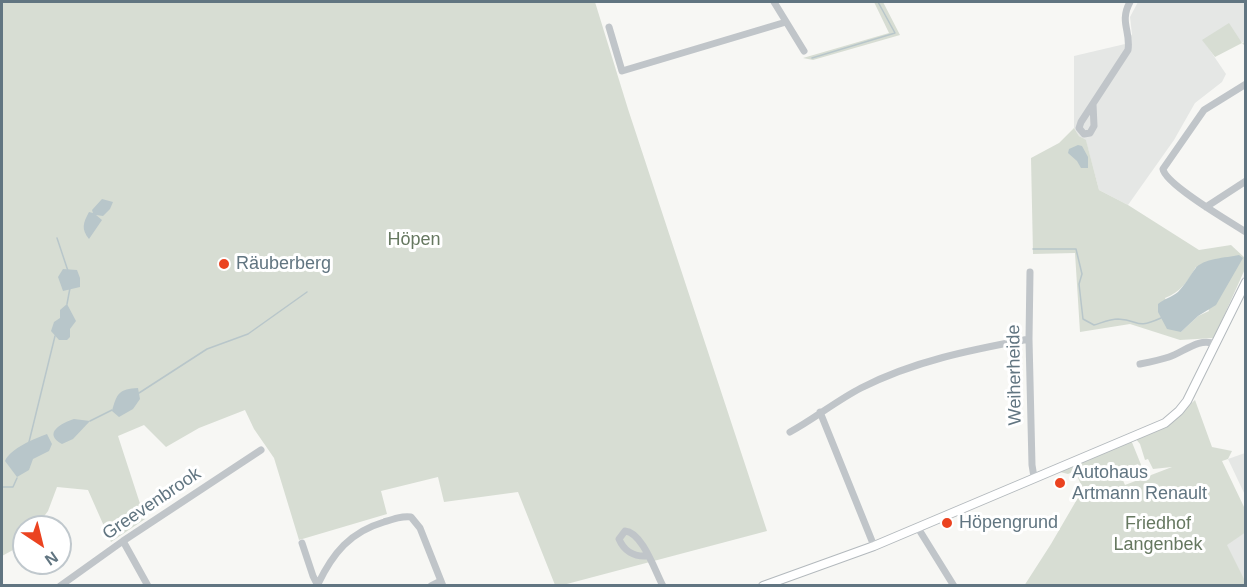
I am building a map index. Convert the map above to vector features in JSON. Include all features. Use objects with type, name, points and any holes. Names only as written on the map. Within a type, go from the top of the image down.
[{"type":"main road","points":[[763,585],[874,546],[1169,420],[1187,401],[1245,282]]},
{"type":"street","points":[[774,2],[804,51]]},
{"type":"street","points":[[1093,104],[1128,50],[1124,18],[1130,2]]},
{"type":"street","points":[[609,27],[622,72],[786,22]]},
{"type":"street","points":[[1245,84],[1204,110],[1163,169],[1166,178],[1245,232]]},
{"type":"street","points":[[1206,207],[1245,181]]},
{"type":"street","name":"Weiherheide","points":[[1030,272],[1029,339],[1034,477]]},
{"type":"street","points":[[790,432],[861,388],[899,372],[947,355],[1029,339]]},
{"type":"street","points":[[1140,364],[1170,357],[1203,342],[1209,341],[1215,344]]},
{"type":"street","points":[[820,412],[874,546]]},
{"type":"street","name":"Greevenbrook","points":[[60,585],[261,450]]},
{"type":"street","points":[[318,585],[332,560],[350,538],[370,526],[403,516],[411,517],[420,528],[442,583],[431,585]]},
{"type":"street","points":[[918,528],[954,585]]},
{"type":"street","points":[[123,541],[148,585]]},
{"type":"street","points":[[302,543],[318,585]]},
{"type":"street","points":[[647,556],[663,585]]},
{"type":"street","points":[[307,585],[318,585]]},
{"type":"shaded area","points":[[1138,2],[1245,2],[1245,42],[1203,40],[1226,74],[1222,82],[1195,103],[1174,140],[1128,205],[1099,190],[1086,141],[1074,128],[1074,56],[1125,44],[1132,34],[1130,17]]},
{"type":"shaded area","points":[[1078,145],[1082,146],[1088,157],[1088,168],[1081,168],[1068,153],[1069,149]]},
{"type":"shaded area","points":[[102,199],[113,202],[103,216],[96,215],[102,220],[89,239],[84,223],[89,212],[93,213],[92,210]]},
{"type":"shaded area","points":[[1239,255],[1243,258],[1216,305],[1198,316],[1181,332],[1167,329],[1158,312],[1158,304],[1178,292],[1199,265]]},
{"type":"shaded area","points":[[63,269],[77,270],[80,287],[63,291],[58,277]]},
{"type":"shaded area","points":[[67,304],[76,321],[70,329],[70,337],[67,340],[59,340],[51,331],[54,322],[60,318],[60,310]]},
{"type":"shaded area","points":[[138,388],[140,399],[133,409],[119,417],[112,411],[120,393],[127,389]]},
{"type":"shaded area","points":[[74,419],[90,421],[73,439],[62,444],[56,440],[54,432],[64,423]]},
{"type":"shaded area","points":[[47,434],[52,444],[49,451],[33,459],[29,470],[17,477],[5,461],[8,456],[23,444]]},
{"type":"shaded area","points":[[1246,453],[1245,495],[1228,459]]},
{"type":"shaded area","points":[[1245,532],[1245,585],[1223,547]]},
{"type":"green space","name":"Höpen","points":[[2,2],[595,2],[767,531],[563,585],[555,585],[518,492],[444,502],[438,477],[381,491],[387,514],[299,540],[274,458],[254,429],[245,410],[199,428],[166,447],[144,425],[118,436],[145,519],[111,542],[88,490],[57,487],[45,515],[12,515],[12,550],[2,556]]},
{"type":"green space","points":[[874,2],[883,2],[900,35],[813,60],[803,58],[889,33]]},
{"type":"green space","points":[[1229,23],[1242,43],[1215,57],[1202,40]]},
{"type":"green space","points":[[1074,128],[1079,136],[1086,140],[1099,190],[1128,205],[1199,250],[1231,245],[1245,258],[1245,269],[1214,338],[1180,340],[1130,324],[1080,332],[1075,253],[1033,254],[1031,158],[1059,143]],"holes":[[[1196,267],[1209,311],[1198,316],[1181,332],[1165,298],[1183,286]]]},
{"type":"green space","name":"Friedhof Langenbek","points":[[1195,400],[1212,447],[1232,451],[1228,459],[1222,461],[1245,509],[1246,532],[1227,545],[1245,585],[1024,586],[1083,489],[1075,471],[1068,474],[1060,472],[1131,440],[1142,467],[1140,468],[1138,464],[1119,471],[1125,485],[1172,467],[1153,469],[1148,459],[1145,460],[1140,444],[1135,438],[1183,411]]},
{"type":"waterway","points":[[812,58],[895,33],[878,2]]},
{"type":"waterway","points":[[57,238],[68,271]]},
{"type":"waterway","points":[[1033,249],[1076,249],[1082,274],[1079,284],[1083,319],[1094,325],[1118,319],[1142,324],[1161,318]]},
{"type":"waterway","points":[[67,304],[70,288]]},
{"type":"waterway","points":[[139,393],[207,349],[248,334],[307,292]]},
{"type":"waterway","points":[[29,442],[55,336]]},
{"type":"waterway","points":[[90,421],[112,410]]},
{"type":"waterway","points":[[2,487],[13,487],[17,478]]},
{"type":"place","name":"Räuberberg","points":[[224,264]]},
{"type":"place","name":"Autohaus Artmann Renault","points":[[1060,483]]},
{"type":"place","name":"Höpengrund","points":[[947,523]]}]
